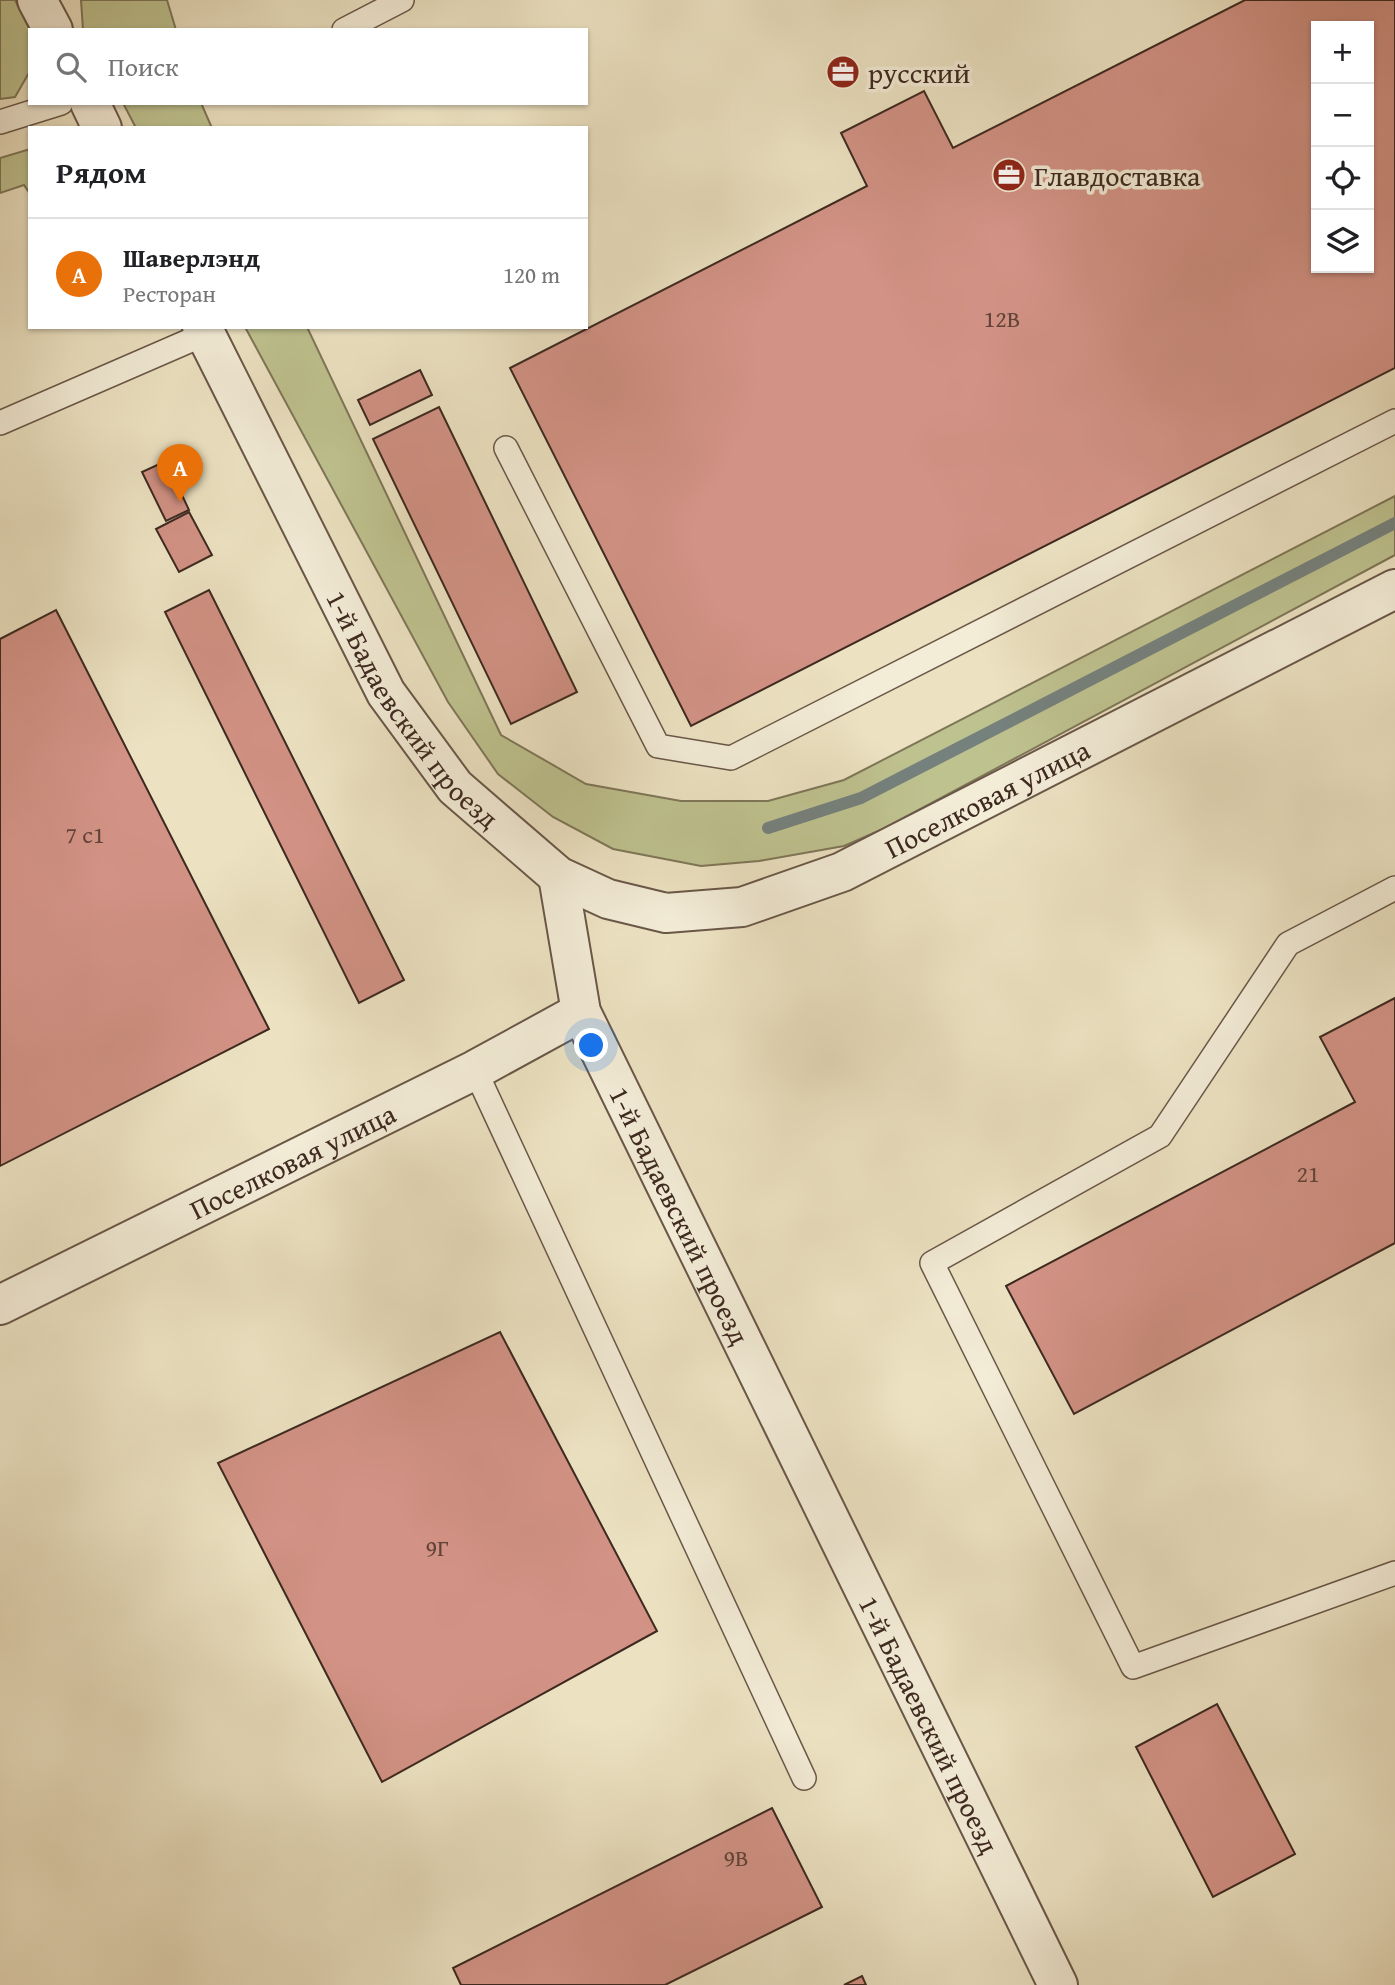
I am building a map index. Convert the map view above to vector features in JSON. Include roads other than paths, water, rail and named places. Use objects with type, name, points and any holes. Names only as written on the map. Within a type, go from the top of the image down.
[{"type":"street","points":[[91,105],[101,126]]},
{"type":"street","name":"1-й Бадаевский проезд","points":[[204,330],[386,693],[455,787],[558,876],[580,1012],[1058,1985]]},
{"type":"street","name":"Поселковая улица","points":[[558,876],[608,899],[666,913],[742,907],[842,872],[1395,589]]},
{"type":"street","name":"Поселковая улица","points":[[0,1305],[475,1070],[580,1012]]},
{"type":"lane","points":[[348,28],[402,0]]},
{"type":"lane","points":[[0,122],[55,105]]},
{"type":"lane","points":[[0,423],[204,330]]},
{"type":"lane","points":[[506,448],[658,746],[731,758],[1395,421]]},
{"type":"lane","points":[[1395,888],[1288,944],[1160,1136],[932,1263],[1133,1667],[1395,1573]]},
{"type":"lane","points":[[475,1070],[804,1778]]},
{"type":"waterway","points":[[768,828],[861,798],[1395,523]]},
{"type":"place","name":"русский","points":[[843,72]]},
{"type":"place","name":"Главдоставка","points":[[1009,175]]},
{"type":"place","name":"Шаверлэнд","points":[[180,502]]}]
